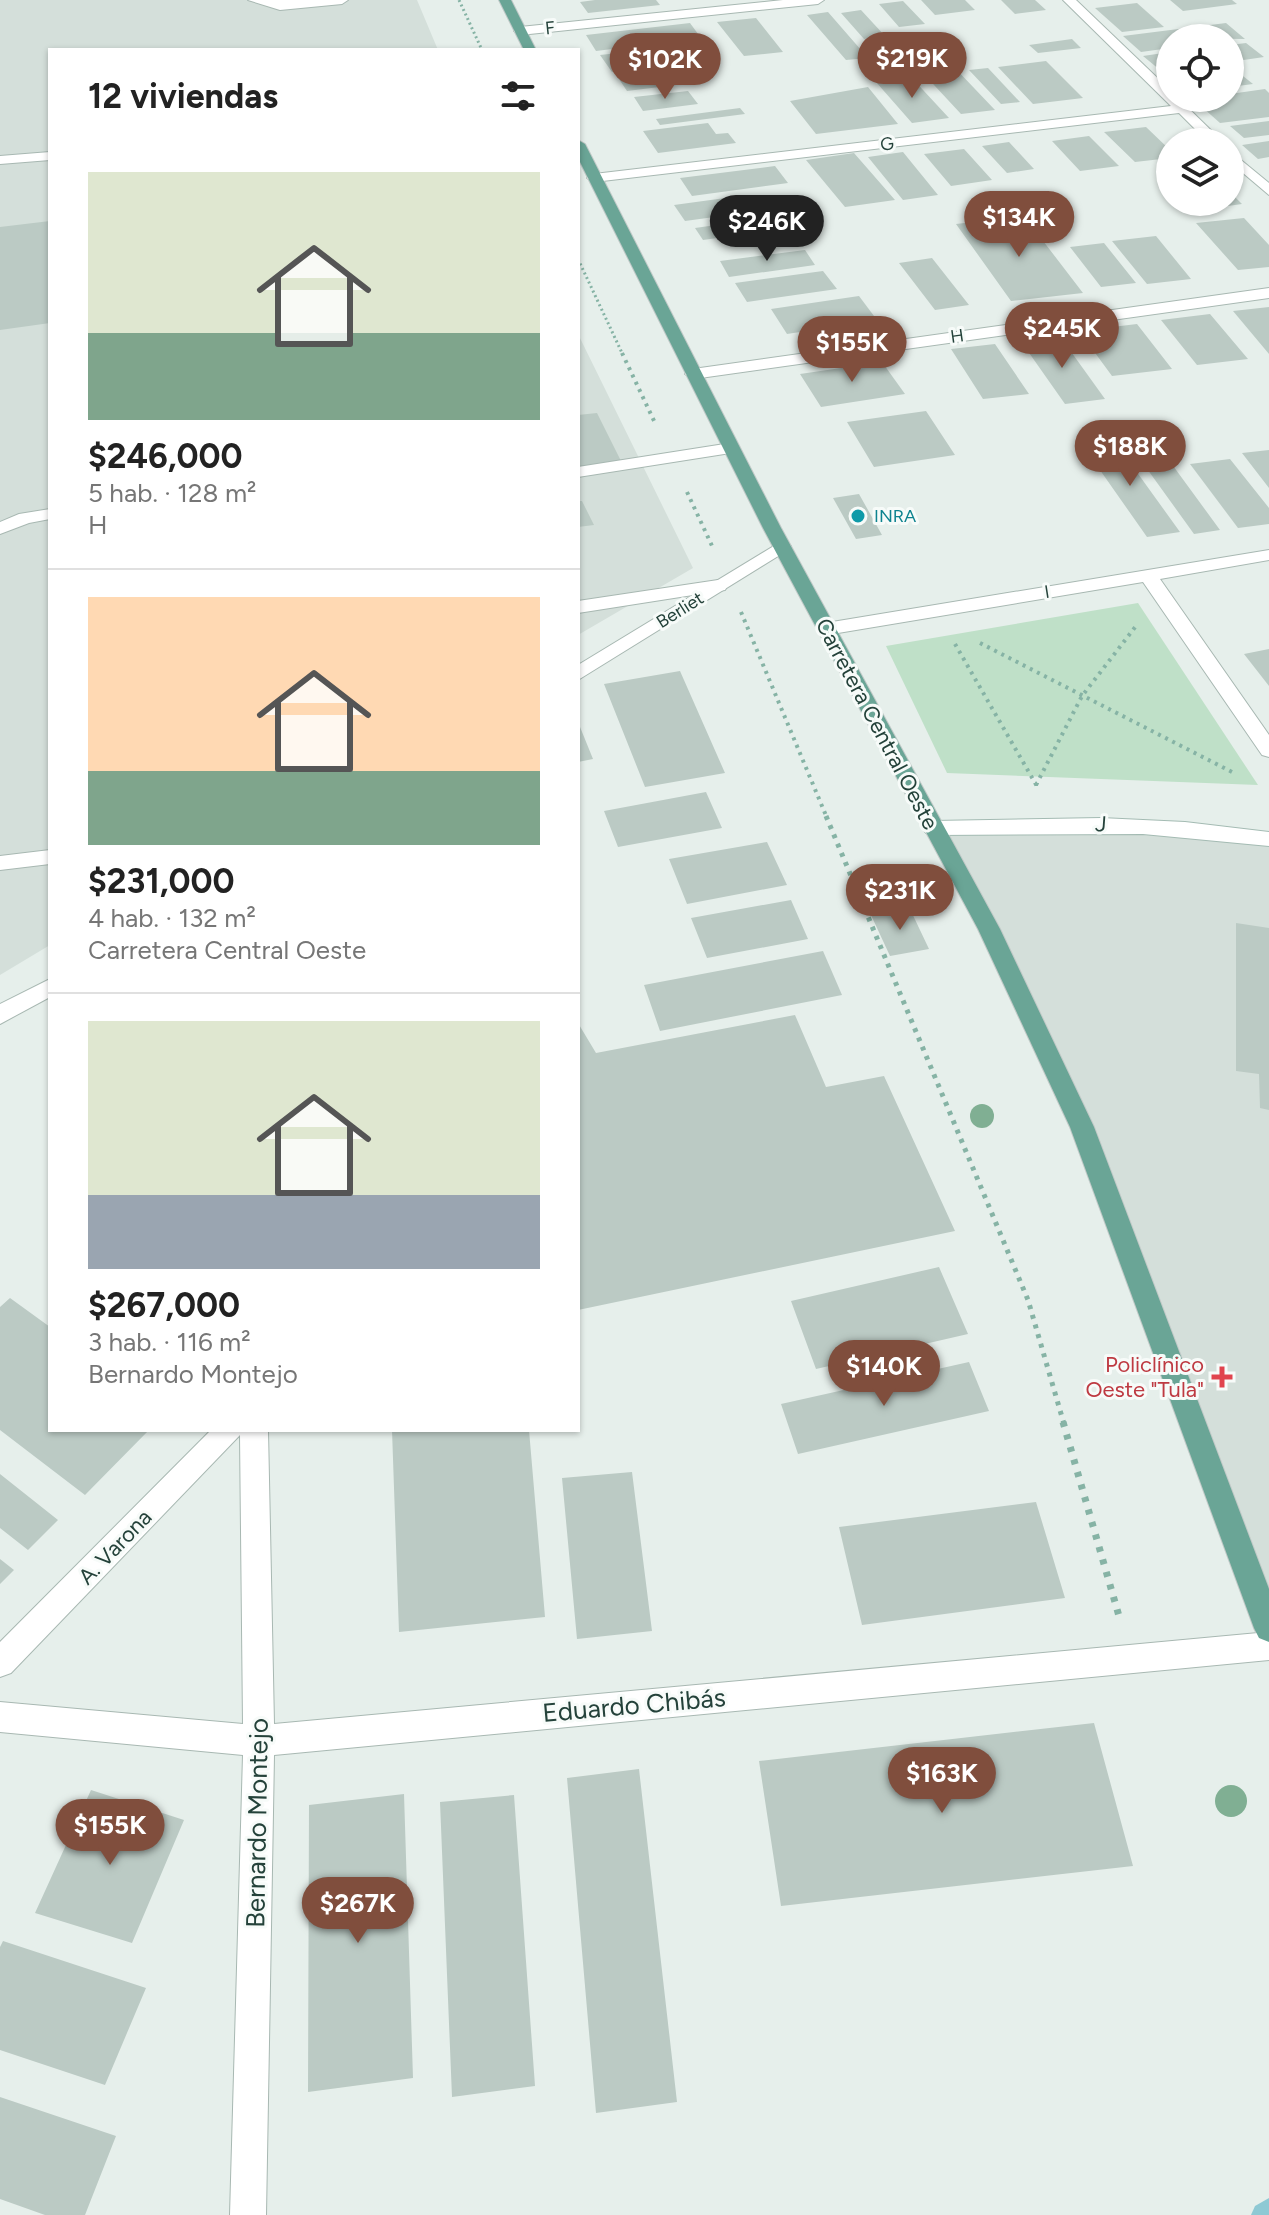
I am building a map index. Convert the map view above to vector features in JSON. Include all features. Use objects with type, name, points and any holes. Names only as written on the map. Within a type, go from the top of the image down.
[{"type":"main road","points":[[505,0],[529,48]]},
{"type":"main road","name":"Carretera Central Oeste","points":[[580,148],[782,546],[989,929],[1082,1127],[1269,1628]]},
{"type":"street","points":[[254,0],[280,6],[342,0]]},
{"type":"street","name":"F","points":[[520,31],[818,0]]},
{"type":"street","points":[[1069,0],[1156,85]]},
{"type":"street","name":"G","points":[[594,178],[1156,112]]},
{"type":"street","points":[[1184,112],[1201,128]]},
{"type":"street","points":[[0,160],[48,156]]},
{"type":"street","points":[[1244,168],[1269,191]]},
{"type":"street","name":"H","points":[[693,374],[1269,293]]},
{"type":"street","points":[[580,472],[731,448]]},
{"type":"street","points":[[0,529],[25,518],[48,514]]},
{"type":"street","name":"Berliet","points":[[580,673],[782,546]]},
{"type":"street","name":"I","points":[[826,629],[940,617],[1148,575],[1269,555]]},
{"type":"street","points":[[1148,575],[1269,750]]},
{"type":"street","points":[[580,607],[723,583]]},
{"type":"street","name":"J","points":[[933,828],[1058,824],[1229,832],[1269,839]]},
{"type":"street","points":[[0,863],[48,857]]},
{"type":"street","points":[[0,1015],[48,988]]},
{"type":"street","name":"A. Varona","points":[[0,1663],[227,1432]]},
{"type":"street","name":"Bernardo Montejo","points":[[248,2215],[259,1741],[254,1432]]},
{"type":"street","name":"Eduardo Chibás","points":[[0,1717],[259,1741],[1269,1646]]},
{"type":"path","points":[[459,0],[481,48]]},
{"type":"path","points":[[580,263],[671,457],[897,980],[1028,1300],[1131,1657]]},
{"type":"path","points":[[1036,785],[1082,696],[1161,593]]},
{"type":"path","points":[[940,617],[1082,696],[1242,777]]},
{"type":"path","points":[[940,617],[1058,824]]},
{"type":"shaded area","points":[[0,0],[417,0],[437,48],[48,48],[48,946],[0,975]]},
{"type":"shaded area","points":[[580,338],[693,568],[580,634]]},
{"type":"shaded area","name":"Policlínico Oeste \"Tula\"","points":[[1077,823],[1269,839],[1269,1628],[1082,1127],[933,828]]},
{"type":"green space","points":[[1138,603],[1258,785],[947,773],[886,646]]},
{"type":"building","points":[[656,0],[660,5],[588,13],[580,2]]},
{"type":"building","points":[[921,0],[965,0],[975,10],[935,15]]},
{"type":"building","points":[[1001,0],[1035,0],[1046,10],[1015,14]]},
{"type":"building","points":[[1170,0],[1232,0],[1237,4],[1183,11]]},
{"type":"building","points":[[903,1],[925,24],[899,27],[879,4]]},
{"type":"building","points":[[1137,3],[1161,24],[1156,24],[1156,28],[1122,32],[1095,8]]},
{"type":"building","points":[[861,10],[885,36],[864,39],[841,13]]},
{"type":"building","points":[[828,12],[868,58],[846,60],[807,15]]},
{"type":"building","points":[[756,18],[783,52],[744,56],[717,22]]},
{"type":"building","points":[[690,23],[701,38],[596,51],[586,35]]},
{"type":"building","points":[[1156,32],[1156,50],[1141,52],[1123,36]]},
{"type":"building","points":[[1072,39],[1081,48],[1038,53],[1029,45]]},
{"type":"building","points":[[1246,43],[1264,57],[1244,60]]},
{"type":"building","points":[[700,44],[711,60],[612,72],[600,55]]},
{"type":"building","points":[[1156,54],[1156,67],[1143,56]]},
{"type":"building","points":[[1046,61],[1083,98],[1033,104],[998,67]]},
{"type":"building","points":[[954,67],[995,110],[961,114],[921,71]]},
{"type":"building","points":[[988,68],[1020,102],[1001,104],[969,70]]},
{"type":"building","points":[[674,69],[684,84],[627,91],[617,76]]},
{"type":"building","points":[[911,77],[949,118],[912,123],[876,82]]},
{"type":"building","points":[[868,87],[898,124],[816,134],[790,101]]},
{"type":"building","points":[[1265,89],[1269,93],[1269,117],[1220,123],[1208,112],[1244,112],[1244,92]]},
{"type":"building","points":[[688,91],[698,104],[643,111],[634,97]]},
{"type":"building","points":[[740,108],[745,114],[660,125],[656,119]]},
{"type":"building","points":[[1269,121],[1269,135],[1244,138],[1244,128],[1230,126]]},
{"type":"building","points":[[708,123],[716,134],[728,133],[736,143],[658,153],[643,131]]},
{"type":"building","points":[[1146,127],[1156,137],[1156,160],[1135,162],[1104,132]]},
{"type":"building","points":[[1089,136],[1119,166],[1080,171],[1052,141]]},
{"type":"building","points":[[1269,141],[1269,157],[1258,159],[1244,145]]},
{"type":"building","points":[[1009,142],[1034,169],[1007,173],[982,146]]},
{"type":"building","points":[[964,149],[992,180],[951,186],[924,154]]},
{"type":"building","points":[[903,152],[938,195],[903,200],[868,157]]},
{"type":"building","points":[[854,153],[895,200],[845,207],[806,160]]},
{"type":"building","points":[[775,166],[788,183],[692,196],[680,178]]},
{"type":"building","points":[[740,196],[751,212],[685,221],[674,205]]},
{"type":"building","points":[[1024,216],[1083,293],[1011,301],[956,224]]},
{"type":"building","points":[[1244,218],[1269,245],[1269,267],[1238,270],[1196,223]]},
{"type":"building","points":[[759,219],[768,231],[703,240],[695,228]]},
{"type":"building","points":[[48,221],[48,323],[0,330],[0,227]]},
{"type":"building","points":[[1156,236],[1191,279],[1147,284],[1112,241]]},
{"type":"building","points":[[1104,243],[1136,283],[1101,287],[1070,247]]},
{"type":"building","points":[[805,250],[815,265],[729,277],[720,261]]},
{"type":"building","points":[[932,258],[969,305],[935,310],[899,263]]},
{"type":"building","points":[[823,271],[837,289],[747,302],[735,283]]},
{"type":"building","points":[[859,296],[877,320],[787,334],[771,309]]},
{"type":"building","points":[[1269,307],[1269,354],[1233,311]]},
{"type":"building","points":[[1210,314],[1248,359],[1197,365],[1161,320]]},
{"type":"building","points":[[1137,324],[1172,369],[1112,376],[1079,331]]},
{"type":"building","points":[[1059,335],[1105,399],[1065,404],[1020,340]]},
{"type":"building","points":[[995,344],[1029,394],[983,399],[951,349]]},
{"type":"building","points":[[882,362],[905,394],[821,407],[800,374]]},
{"type":"building","points":[[926,411],[955,455],[874,467],[847,422]]},
{"type":"building","points":[[597,413],[621,461],[580,467],[580,415]]},
{"type":"building","points":[[1113,439],[1180,532],[1147,537],[1081,443]]},
{"type":"building","points":[[1269,450],[1269,488],[1242,453]]},
{"type":"building","points":[[1230,459],[1269,508],[1269,524],[1238,528],[1190,464]]},
{"type":"building","points":[[1171,463],[1220,530],[1194,534],[1145,466]]},
{"type":"building","name":"INRA","points":[[859,494],[882,535],[856,539],[833,498]]},
{"type":"building","points":[[580,501],[582,501],[594,525],[580,527]]},
{"type":"building","points":[[1269,649],[1269,686],[1244,654]]},
{"type":"building","points":[[680,671],[725,773],[645,787],[604,684]]},
{"type":"building","points":[[580,727],[593,759],[580,762]]},
{"type":"building","points":[[706,792],[722,828],[618,847],[604,811]]},
{"type":"building","points":[[767,842],[787,885],[687,904],[669,859]]},
{"type":"building","points":[[791,900],[808,939],[707,958],[691,918]]},
{"type":"building","points":[[910,909],[929,949],[890,956],[871,915]]},
{"type":"building","points":[[1236,923],[1269,928],[1269,1110],[1260,1108],[1259,1074],[1236,1071]]},
{"type":"building","points":[[823,951],[842,995],[660,1031],[644,985]]},
{"type":"building","points":[[795,1015],[826,1087],[884,1076],[955,1231],[580,1310],[580,1026],[596,1053]]},
{"type":"building","points":[[939,1267],[968,1334],[816,1369],[791,1301]]},
{"type":"building","points":[[10,1298],[48,1326],[48,1432],[147,1432],[85,1495],[0,1430],[0,1307]]},
{"type":"building","points":[[969,1362],[989,1411],[798,1454],[781,1404]]},
{"type":"building","points":[[392,1432],[529,1432],[545,1617],[399,1632]]},
{"type":"building","points":[[632,1472],[652,1631],[577,1639],[562,1478]]},
{"type":"building","points":[[0,1474],[58,1520],[28,1550],[0,1528]]},
{"type":"building","points":[[1036,1502],[1065,1598],[862,1625],[839,1527]]},
{"type":"building","points":[[0,1559],[14,1570],[0,1584]]},
{"type":"building","points":[[1094,1723],[1133,1866],[781,1906],[759,1761]]},
{"type":"building","points":[[639,1769],[677,2102],[596,2113],[567,1778]]},
{"type":"building","points":[[91,1790],[184,1820],[132,1943],[35,1913]]},
{"type":"building","points":[[404,1794],[413,2078],[308,2092],[309,1805]]},
{"type":"building","points":[[514,1795],[535,2086],[452,2097],[440,1802]]},
{"type":"building","points":[[3,1941],[146,1988],[105,2085],[0,2050],[0,1947]]},
{"type":"building","points":[[0,2097],[116,2136],[85,2215],[45,2215],[0,2199]]},
{"type":"waterway","points":[[1264,2215],[1269,2211]]},
{"type":"place","name":"INRA","points":[[858,516]]},
{"type":"place","name":"Policlínico Oeste \"Tula\"","points":[[1222,1377]]}]
